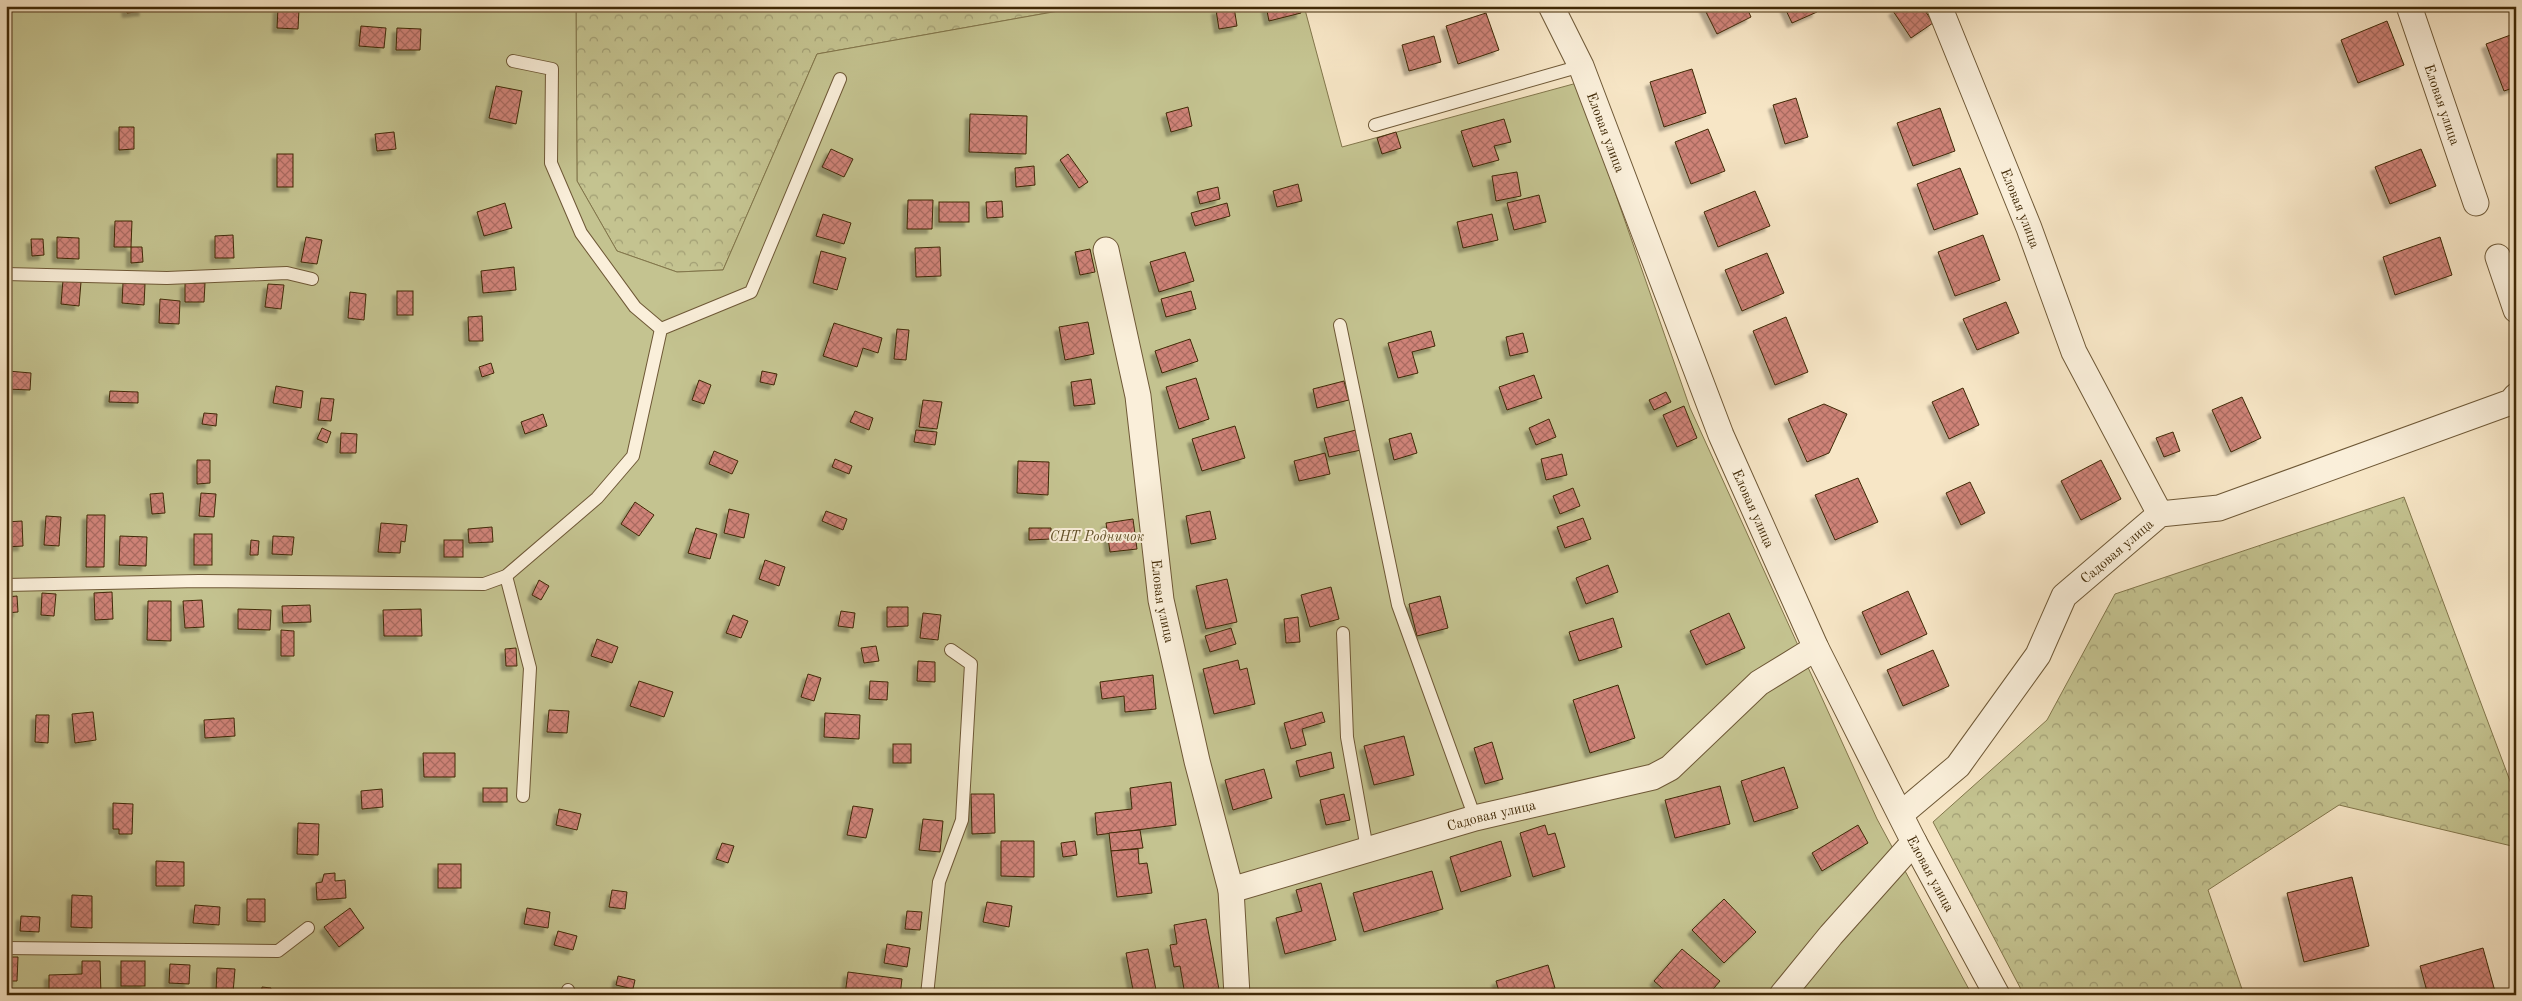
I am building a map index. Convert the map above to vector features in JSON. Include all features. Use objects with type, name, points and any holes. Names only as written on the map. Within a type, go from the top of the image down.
[{"type":"street","name":"Еловая улица","points":[[1550,6],[1581,66],[1721,435],[1816,648],[1914,842],[1996,995]]},
{"type":"street","name":"Еловая улица","points":[[1939,6],[2029,228],[2074,352],[2160,514]]},
{"type":"street","name":"Еловая улица","points":[[2409,6],[2476,202]]},
{"type":"street","name":"Еловая улица","points":[[1106,250],[1138,396],[1161,600],[1197,760],[1230,890]]},
{"type":"street","points":[[2498,256],[2516,310]]},
{"type":"street","name":"Садовая улица","points":[[1901,814],[1958,766],[2038,655],[2064,596],[2160,514],[2219,508],[2511,402],[2516,396]]},
{"type":"street","name":"Садовая улица","points":[[1230,890],[1475,818],[1653,777],[1670,768],[1759,683],[1816,648]]},
{"type":"street","points":[[1782,995],[1831,934],[1914,842]]},
{"type":"street","points":[[1230,890],[1237,995]]},
{"type":"lane","points":[[513,61],[552,69],[551,163],[581,233],[635,307],[661,329]]},
{"type":"lane","points":[[1375,125],[1581,66]]},
{"type":"lane","points":[[661,329],[751,292],[840,79]]},
{"type":"lane","points":[[6,274],[167,278],[287,273],[312,279]]},
{"type":"lane","points":[[1340,325],[1398,605],[1475,818]]},
{"type":"lane","points":[[6,586],[199,581],[484,584],[506,576],[597,498],[633,456],[661,329]]},
{"type":"lane","points":[[506,576],[530,668],[523,796]]},
{"type":"lane","points":[[1343,633],[1347,738],[1367,849]]},
{"type":"lane","points":[[927,995],[939,882],[962,820],[971,664],[951,650]]},
{"type":"lane","points":[[6,948],[278,951],[308,928]]},
{"type":"green space","name":"СНТ Родничок","points":[[6,6],[576,6],[577,181],[617,251],[677,272],[723,270],[817,54],[1064,10],[1063,6],[1304,6],[1342,147],[1577,83],[1690,408],[1877,819],[1972,995],[6,995]]},
{"type":"green space","points":[[576,6],[1063,6],[1064,10],[817,54],[723,270],[677,272],[617,251],[577,181]]},
{"type":"green space","points":[[2404,497],[2516,797],[2516,847],[2339,805],[2208,890],[2244,995],[2024,995],[1933,822],[2047,720],[2115,594]]},
{"type":"building","points":[[126,6],[143,6],[144,11],[127,13]]},
{"type":"building","points":[[1266,6],[1299,6],[1301,13],[1269,21]]},
{"type":"building","points":[[1703,6],[1746,6],[1751,17],[1717,34]]},
{"type":"building","points":[[1784,6],[1815,6],[1817,12],[1792,23]]},
{"type":"building","points":[[1900,6],[1922,6],[1933,23],[1911,38],[1893,11]]},
{"type":"building","points":[[1234,7],[1237,26],[1219,29],[1216,10]]},
{"type":"building","points":[[278,8],[299,9],[298,29],[277,28]]},
{"type":"building","points":[[1486,13],[1499,50],[1458,64],[1446,26]]},
{"type":"building","points":[[2387,21],[2404,65],[2358,83],[2341,40]]},
{"type":"building","points":[[361,26],[386,28],[384,48],[359,46]]},
{"type":"building","points":[[397,28],[421,29],[420,50],[396,50]]},
{"type":"building","points":[[2516,33],[2516,87],[2504,91],[2486,44]]},
{"type":"building","points":[[1434,36],[1441,62],[1409,71],[1402,45]]},
{"type":"building","points":[[1692,69],[1706,113],[1664,127],[1650,82]]},
{"type":"building","points":[[496,86],[522,91],[516,124],[489,118]]},
{"type":"building","points":[[1796,98],[1808,137],[1785,144],[1773,105]]},
{"type":"building","points":[[1188,107],[1192,126],[1171,132],[1166,113]]},
{"type":"building","points":[[1940,108],[1955,151],[1913,166],[1897,123]]},
{"type":"building","points":[[970,114],[1027,116],[1026,154],[969,152]]},
{"type":"building","points":[[1504,119],[1511,142],[1494,146],[1499,160],[1473,167],[1461,131]]},
{"type":"building","points":[[119,127],[134,127],[134,149],[119,150]]},
{"type":"building","points":[[1708,129],[1725,171],[1691,184],[1675,142]]},
{"type":"building","points":[[394,132],[396,149],[377,151],[375,134]]},
{"type":"building","points":[[1396,132],[1401,148],[1382,154],[1377,138]]},
{"type":"building","points":[[831,149],[853,159],[844,177],[822,167]]},
{"type":"building","points":[[2421,149],[2436,186],[2390,204],[2375,167]]},
{"type":"building","points":[[277,154],[293,154],[293,187],[277,187]]},
{"type":"building","points":[[1068,154],[1088,182],[1079,188],[1060,160]]},
{"type":"building","points":[[1034,166],[1035,185],[1016,187],[1015,168]]},
{"type":"building","points":[[1960,168],[1978,214],[1934,230],[1917,184]]},
{"type":"building","points":[[1517,172],[1521,196],[1496,201],[1492,176]]},
{"type":"building","points":[[1298,184],[1302,201],[1277,207],[1273,191]]},
{"type":"building","points":[[1218,187],[1220,199],[1200,204],[1197,192]]},
{"type":"building","points":[[1755,191],[1770,226],[1718,247],[1704,212]]},
{"type":"building","points":[[1539,195],[1546,222],[1514,230],[1507,203]]},
{"type":"building","points":[[908,200],[933,200],[932,229],[907,229]]},
{"type":"building","points":[[1002,201],[1003,217],[987,218],[986,202]]},
{"type":"building","points":[[939,202],[969,202],[969,222],[939,222]]},
{"type":"building","points":[[505,203],[512,228],[484,236],[477,212]]},
{"type":"building","points":[[1227,203],[1230,216],[1195,226],[1191,213]]},
{"type":"building","points":[[823,214],[851,223],[844,244],[816,236]]},
{"type":"building","points":[[1492,214],[1498,240],[1463,248],[1457,222]]},
{"type":"building","points":[[115,221],[132,221],[131,247],[114,247]]},
{"type":"building","points":[[233,235],[234,258],[215,258],[215,236]]},
{"type":"building","points":[[1983,235],[2000,280],[1955,296],[1938,252]]},
{"type":"building","points":[[57,237],[79,238],[79,259],[57,258]]},
{"type":"building","points":[[306,237],[322,240],[317,264],[301,262]]},
{"type":"building","points":[[2440,237],[2452,275],[2395,295],[2383,257]]},
{"type":"building","points":[[31,239],[43,239],[44,255],[32,256]]},
{"type":"building","points":[[131,247],[142,247],[143,262],[131,263]]},
{"type":"building","points":[[940,247],[941,276],[916,277],[915,248]]},
{"type":"building","points":[[1090,249],[1095,272],[1080,275],[1075,252]]},
{"type":"building","points":[[821,251],[846,258],[837,290],[813,283]]},
{"type":"building","points":[[1185,252],[1194,281],[1159,292],[1150,262]]},
{"type":"building","points":[[1767,253],[1784,293],[1742,311],[1725,270]]},
{"type":"building","points":[[514,267],[516,290],[483,293],[481,271]]},
{"type":"building","points":[[63,280],[81,282],[79,306],[61,304]]},
{"type":"building","points":[[123,283],[145,284],[144,305],[122,303]]},
{"type":"building","points":[[185,283],[205,283],[204,302],[185,302]]},
{"type":"building","points":[[268,284],[284,285],[281,309],[265,307]]},
{"type":"building","points":[[397,291],[413,291],[413,315],[397,315]]},
{"type":"building","points":[[1191,291],[1196,309],[1166,317],[1161,299]]},
{"type":"building","points":[[350,292],[366,294],[364,320],[348,318]]},
{"type":"building","points":[[160,299],[180,301],[179,324],[159,323]]},
{"type":"building","points":[[2006,302],[2019,333],[1977,350],[1963,319]]},
{"type":"building","points":[[482,316],[483,341],[469,341],[468,317]]},
{"type":"building","points":[[1786,317],[1808,372],[1775,385],[1753,331]]},
{"type":"building","points":[[1088,322],[1094,354],[1065,360],[1059,327]]},
{"type":"building","points":[[834,323],[882,338],[878,353],[863,348],[857,367],[823,356]]},
{"type":"building","points":[[897,329],[909,330],[906,360],[894,359]]},
{"type":"building","points":[[1431,331],[1435,346],[1412,352],[1418,373],[1398,378],[1388,343]]},
{"type":"building","points":[[1523,333],[1528,352],[1510,356],[1506,337]]},
{"type":"building","points":[[1190,339],[1198,361],[1162,373],[1155,351]]},
{"type":"building","points":[[491,363],[494,373],[482,377],[479,367]]},
{"type":"building","points":[[8,371],[31,373],[30,390],[7,389]]},
{"type":"building","points":[[762,371],[777,374],[774,385],[760,382]]},
{"type":"building","points":[[1534,375],[1542,398],[1507,410],[1499,387]]},
{"type":"building","points":[[1196,378],[1209,419],[1179,429],[1166,387]]},
{"type":"building","points":[[1091,379],[1095,404],[1074,406],[1071,382]]},
{"type":"building","points":[[699,380],[711,385],[704,404],[692,400]]},
{"type":"building","points":[[1344,381],[1349,400],[1317,408],[1313,389]]},
{"type":"building","points":[[276,386],[303,391],[301,408],[273,403]]},
{"type":"building","points":[[1963,388],[1979,425],[1949,439],[1932,402]]},
{"type":"building","points":[[110,391],[138,392],[138,403],[109,402]]},
{"type":"building","points":[[1666,392],[1671,402],[1654,410],[1649,400]]},
{"type":"building","points":[[2242,397],[2261,438],[2231,452],[2212,410]]},
{"type":"building","points":[[321,398],[334,399],[331,421],[318,420]]},
{"type":"building","points":[[923,400],[942,402],[937,429],[919,427]]},
{"type":"building","points":[[1824,404],[1847,414],[1829,453],[1807,462],[1788,419]]},
{"type":"building","points":[[1684,406],[1697,438],[1677,447],[1663,415]]},
{"type":"building","points":[[855,411],[873,418],[869,430],[850,422]]},
{"type":"building","points":[[204,413],[217,414],[216,426],[202,424]]},
{"type":"building","points":[[543,414],[547,426],[525,434],[521,422]]},
{"type":"building","points":[[1549,419],[1556,437],[1536,445],[1529,428]]},
{"type":"building","points":[[1235,426],[1245,458],[1202,471],[1192,439]]},
{"type":"building","points":[[322,428],[331,432],[327,443],[317,439]]},
{"type":"building","points":[[916,430],[937,432],[935,445],[914,442]]},
{"type":"building","points":[[1356,430],[1361,450],[1329,457],[1324,438]]},
{"type":"building","points":[[2173,432],[2180,451],[2164,457],[2156,438]]},
{"type":"building","points":[[341,433],[357,434],[356,453],[340,453]]},
{"type":"building","points":[[1411,433],[1417,453],[1394,460],[1389,439]]},
{"type":"building","points":[[714,451],[738,461],[732,474],[709,464]]},
{"type":"building","points":[[1325,453],[1330,474],[1299,481],[1294,461]]},
{"type":"building","points":[[1562,454],[1567,475],[1546,480],[1541,459]]},
{"type":"building","points":[[835,459],[852,466],[849,474],[832,467]]},
{"type":"building","points":[[197,460],[210,460],[210,483],[197,484]]},
{"type":"building","points":[[2101,460],[2121,499],[2081,520],[2061,481]]},
{"type":"building","points":[[1018,461],[1049,462],[1048,495],[1017,493]]},
{"type":"building","points":[[1858,478],[1878,522],[1835,540],[1815,495]]},
{"type":"building","points":[[1970,482],[1985,513],[1961,525],[1946,493]]},
{"type":"building","points":[[1573,488],[1580,506],[1560,514],[1553,496]]},
{"type":"building","points":[[163,493],[165,513],[152,514],[150,494]]},
{"type":"building","points":[[201,493],[216,494],[214,517],[199,516]]},
{"type":"building","points":[[635,502],[654,515],[639,536],[621,524]]},
{"type":"building","points":[[729,509],[749,514],[744,538],[724,533]]},
{"type":"building","points":[[826,511],[847,519],[843,530],[822,521]]},
{"type":"building","points":[[1210,511],[1216,539],[1191,544],[1186,516]]},
{"type":"building","points":[[87,515],[105,515],[104,567],[86,567]]},
{"type":"building","points":[[46,516],[61,517],[59,546],[44,545]]},
{"type":"building","points":[[1583,518],[1591,539],[1565,548],[1557,527]]},
{"type":"building","points":[[1133,519],[1137,549],[1110,552],[1106,523]]},
{"type":"building","points":[[22,521],[23,546],[6,547],[6,522]]},
{"type":"building","points":[[381,523],[407,525],[405,542],[401,541],[400,553],[378,552]]},
{"type":"building","points":[[492,527],[493,542],[469,543],[468,529]]},
{"type":"building","points":[[696,528],[717,534],[710,559],[688,553]]},
{"type":"building","points":[[1029,528],[1051,528],[1051,539],[1029,540]]},
{"type":"building","points":[[194,534],[212,534],[212,565],[194,565]]},
{"type":"building","points":[[120,536],[147,537],[146,566],[119,565]]},
{"type":"building","points":[[273,536],[294,537],[292,555],[272,554]]},
{"type":"building","points":[[251,540],[259,541],[258,555],[250,555]]},
{"type":"building","points":[[444,540],[463,540],[463,557],[444,557]]},
{"type":"building","points":[[765,560],[785,567],[779,586],[759,579]]},
{"type":"building","points":[[1608,565],[1618,592],[1586,604],[1576,578]]},
{"type":"building","points":[[1227,579],[1237,622],[1206,629],[1196,586]]},
{"type":"building","points":[[539,580],[549,586],[541,600],[532,595]]},
{"type":"building","points":[[1331,587],[1339,619],[1310,627],[1301,595]]},
{"type":"building","points":[[1908,591],[1927,634],[1881,655],[1862,612]]},
{"type":"building","points":[[112,592],[113,619],[95,620],[94,593]]},
{"type":"building","points":[[42,593],[56,594],[54,616],[41,615]]},
{"type":"building","points":[[17,596],[18,612],[6,613],[6,597]]},
{"type":"building","points":[[1440,596],[1448,628],[1417,636],[1409,604]]},
{"type":"building","points":[[202,600],[204,627],[185,628],[183,601]]},
{"type":"building","points":[[148,601],[171,601],[171,641],[147,640]]},
{"type":"building","points":[[310,605],[311,622],[283,623],[282,606]]},
{"type":"building","points":[[887,607],[908,607],[908,626],[887,627]]},
{"type":"building","points":[[238,609],[271,610],[270,630],[238,629]]},
{"type":"building","points":[[421,609],[422,636],[384,636],[383,610]]},
{"type":"building","points":[[841,611],[855,613],[853,628],[838,626]]},
{"type":"building","points":[[923,613],[941,615],[938,640],[920,638]]},
{"type":"building","points":[[1729,613],[1745,648],[1706,665],[1690,631]]},
{"type":"building","points":[[733,615],[748,621],[741,638],[726,633]]},
{"type":"building","points":[[1298,617],[1300,642],[1286,643],[1284,619]]},
{"type":"building","points":[[1613,618],[1622,647],[1579,661],[1569,632]]},
{"type":"building","points":[[1231,628],[1236,644],[1210,652],[1205,636]]},
{"type":"building","points":[[281,630],[294,631],[294,656],[281,656]]},
{"type":"building","points":[[597,639],[618,647],[612,663],[591,656]]},
{"type":"building","points":[[876,646],[879,661],[864,663],[861,648]]},
{"type":"building","points":[[516,648],[517,666],[506,666],[505,649]]},
{"type":"building","points":[[1933,650],[1949,686],[1903,706],[1887,670]]},
{"type":"building","points":[[1238,660],[1240,670],[1247,668],[1255,704],[1214,714],[1203,669]]},
{"type":"building","points":[[918,661],[935,662],[935,682],[917,681]]},
{"type":"building","points":[[808,674],[821,678],[814,701],[801,697]]},
{"type":"building","points":[[1153,675],[1156,709],[1125,712],[1124,696],[1102,699],[1100,682]]},
{"type":"building","points":[[639,681],[673,692],[664,717],[630,706]]},
{"type":"building","points":[[870,681],[888,682],[887,700],[869,699]]},
{"type":"building","points":[[1618,685],[1635,738],[1590,753],[1573,700]]},
{"type":"building","points":[[549,710],[569,711],[567,733],[547,732]]},
{"type":"building","points":[[93,712],[96,740],[75,743],[72,714]]},
{"type":"building","points":[[1322,712],[1325,722],[1302,729],[1306,745],[1291,749],[1284,723]]},
{"type":"building","points":[[825,713],[860,715],[859,739],[824,737]]},
{"type":"building","points":[[36,715],[49,715],[48,743],[35,742]]},
{"type":"building","points":[[234,718],[235,736],[205,738],[204,720]]},
{"type":"building","points":[[1404,736],[1414,775],[1374,785],[1364,746]]},
{"type":"building","points":[[1492,742],[1503,779],[1485,784],[1474,748]]},
{"type":"building","points":[[893,744],[911,744],[911,763],[893,763]]},
{"type":"building","points":[[1331,752],[1334,768],[1300,777],[1296,761]]},
{"type":"building","points":[[423,753],[455,753],[455,777],[424,777]]},
{"type":"building","points":[[1784,767],[1798,808],[1754,822],[1741,781]]},
{"type":"building","points":[[1264,769],[1272,798],[1233,810],[1225,780]]},
{"type":"building","points":[[1171,782],[1176,825],[1097,835],[1095,813],[1132,809],[1130,788]]},
{"type":"building","points":[[1720,786],[1730,824],[1675,838],[1665,800]]},
{"type":"building","points":[[483,788],[507,788],[507,802],[483,802]]},
{"type":"building","points":[[382,789],[383,807],[362,809],[361,791]]},
{"type":"building","points":[[971,794],[994,794],[995,833],[972,834]]},
{"type":"building","points":[[1344,794],[1350,820],[1326,825],[1320,800]]},
{"type":"building","points":[[113,803],[133,804],[132,834],[119,834],[119,829],[113,829]]},
{"type":"building","points":[[853,806],[873,809],[866,838],[847,835]]},
{"type":"building","points":[[559,809],[581,814],[577,830],[556,825]]},
{"type":"building","points":[[923,819],[943,821],[940,852],[919,850]]},
{"type":"building","points":[[298,823],[319,824],[318,855],[297,854]]},
{"type":"building","points":[[1545,825],[1548,835],[1555,833],[1565,867],[1533,877],[1520,833]]},
{"type":"building","points":[[1858,825],[1868,843],[1822,871],[1812,853]]},
{"type":"building","points":[[1140,830],[1143,848],[1111,851],[1109,833]]},
{"type":"building","points":[[1001,841],[1034,841],[1034,877],[1001,876]]},
{"type":"building","points":[[1075,841],[1077,855],[1063,857],[1061,843]]},
{"type":"building","points":[[1501,841],[1511,876],[1461,892],[1450,857]]},
{"type":"building","points":[[722,843],[734,846],[728,863],[716,859]]},
{"type":"building","points":[[1138,849],[1139,864],[1147,863],[1152,893],[1117,897],[1111,851]]},
{"type":"building","points":[[156,861],[184,862],[184,886],[156,886]]},
{"type":"building","points":[[438,864],[461,864],[461,888],[438,888]]},
{"type":"building","points":[[1432,871],[1443,909],[1364,932],[1353,893]]},
{"type":"building","points":[[335,873],[335,881],[345,880],[346,898],[317,900],[316,883],[322,882],[324,874]]},
{"type":"building","points":[[2352,877],[2369,946],[2304,962],[2287,893]]},
{"type":"building","points":[[1321,883],[1336,940],[1285,954],[1276,918],[1302,911],[1296,890]]},
{"type":"building","points":[[612,890],[627,892],[625,909],[609,907]]},
{"type":"building","points":[[72,895],[92,896],[92,928],[71,927]]},
{"type":"building","points":[[247,899],[265,899],[265,922],[247,921]]},
{"type":"building","points":[[1724,899],[1756,932],[1724,963],[1692,930]]},
{"type":"building","points":[[987,902],[1012,906],[1009,927],[983,922]]},
{"type":"building","points":[[195,905],[220,907],[219,925],[193,923]]},
{"type":"building","points":[[350,908],[364,928],[339,947],[324,927]]},
{"type":"building","points":[[527,908],[550,912],[548,928],[524,924]]},
{"type":"building","points":[[907,911],[922,912],[920,930],[905,929]]},
{"type":"building","points":[[21,916],[40,917],[39,932],[20,931]]},
{"type":"building","points":[[1206,919],[1220,995],[1185,995],[1180,966],[1174,967],[1170,945],[1177,944],[1174,925]]},
{"type":"building","points":[[558,931],[577,936],[573,950],[554,945]]},
{"type":"building","points":[[887,944],[910,948],[907,967],[884,963]]},
{"type":"building","points":[[2483,948],[2496,995],[2428,995],[2420,966]]},
{"type":"building","points":[[1148,949],[1157,995],[1134,995],[1126,953]]},
{"type":"building","points":[[1682,949],[1720,981],[1708,995],[1670,995],[1654,981]]},
{"type":"building","points":[[6,957],[18,957],[17,981],[6,981]]},
{"type":"building","points":[[82,961],[100,961],[101,995],[49,995],[49,975],[82,974]]},
{"type":"building","points":[[121,961],[145,961],[145,986],[121,986]]},
{"type":"building","points":[[170,964],[190,965],[189,984],[169,983]]},
{"type":"building","points":[[1548,965],[1555,988],[1532,995],[1500,995],[1496,981]]},
{"type":"building","points":[[217,968],[235,969],[233,993],[216,992]]},
{"type":"building","points":[[848,972],[902,979],[900,995],[845,995]]},
{"type":"building","points":[[618,976],[635,980],[633,989],[616,985]]},
{"type":"building","points":[[262,987],[271,988],[270,995],[261,995]]},
{"type":"building","points":[[786,991],[807,993],[807,995],[786,995]]}]
